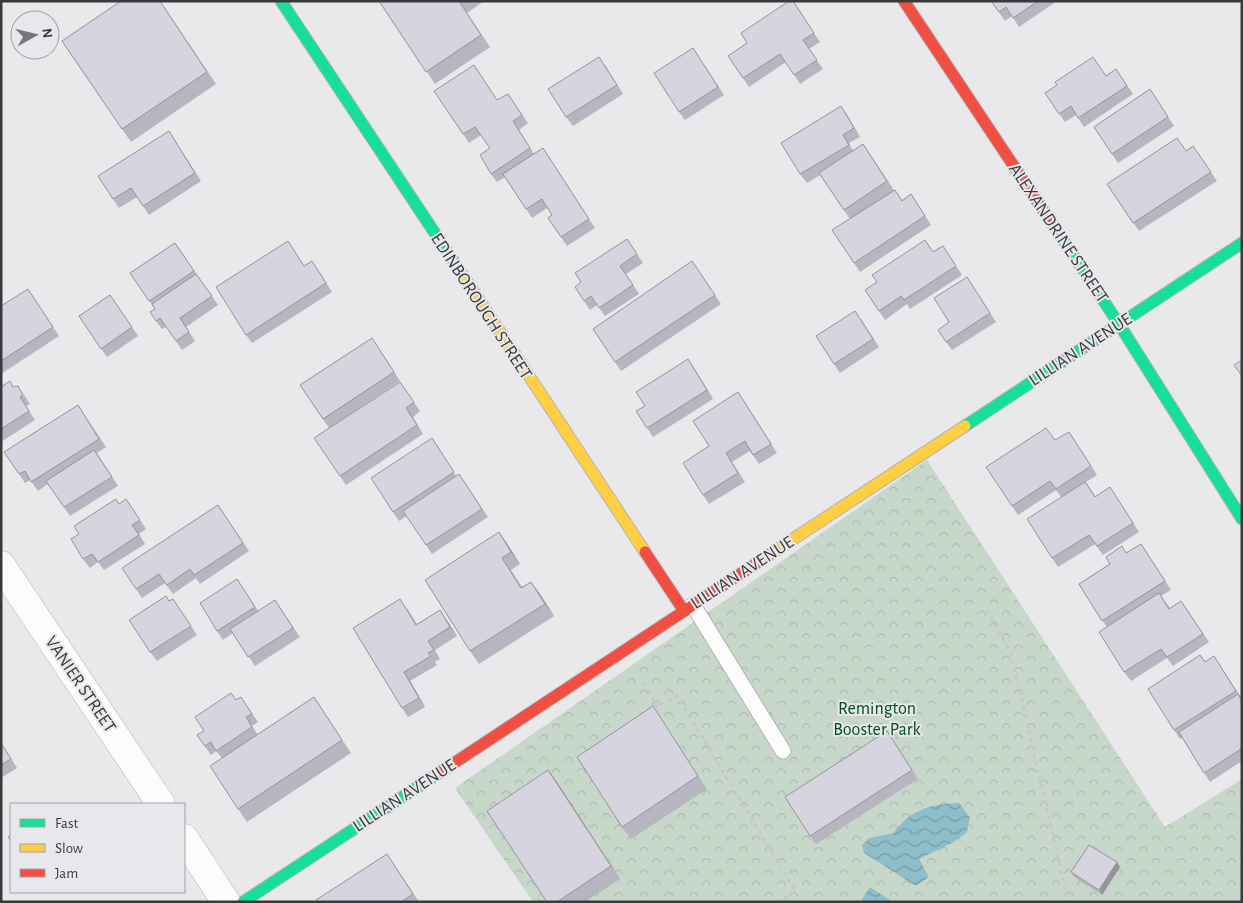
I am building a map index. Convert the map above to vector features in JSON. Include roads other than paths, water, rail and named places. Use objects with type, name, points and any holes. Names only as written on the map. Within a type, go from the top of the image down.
[{"type":"street","name":"EDINBOROUGH STREET","points":[[281,1],[688,608]]},
{"type":"street","name":"ALEXANDRINE STREET","points":[[904,1],[1119,324],[1242,519]]},
{"type":"street","name":"LILLIAN AVENUE","points":[[243,902],[1242,243]]},
{"type":"street","name":"VANIER STREET","points":[[1,565],[160,803]]},
{"type":"street","points":[[185,840],[226,902]]},
{"type":"lane","points":[[688,608],[783,751]]},
{"type":"water","points":[[959,803],[970,817],[967,832],[954,842],[919,859],[929,877],[916,886],[864,853],[862,845],[869,838],[894,833],[914,813],[940,805]]},
{"type":"water","points":[[870,887],[893,902],[860,902]]},
{"type":"park label","name":"Remington Booster Park","points":[[877,718]]}]
